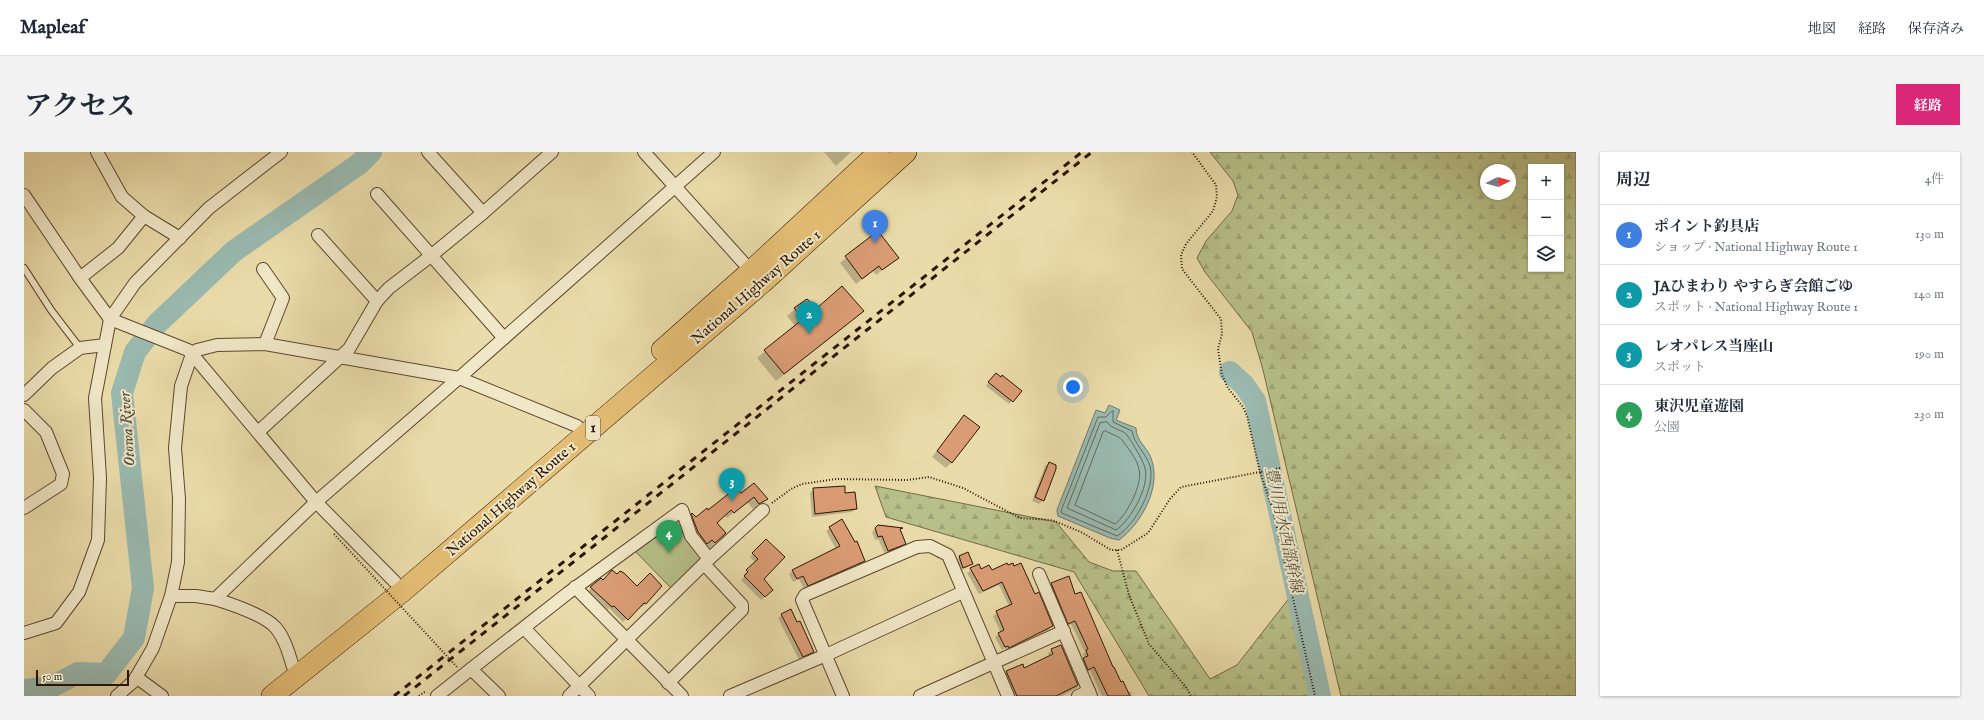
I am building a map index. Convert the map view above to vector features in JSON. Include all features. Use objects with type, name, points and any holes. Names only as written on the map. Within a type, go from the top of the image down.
[{"type":"highway","name":"National Highway Route 1","points":[[257,696],[395,582],[576,426],[751,271],[879,152]]},
{"type":"highway","name":"National Highway Route 1","points":[[272,696],[404,591],[763,282],[906,152]]},
{"type":"street","points":[[97,152],[122,197],[144,216],[180,238]]},
{"type":"street","points":[[24,633],[56,623],[79,592],[98,540],[100,478],[95,398],[106,345],[114,320],[135,284],[209,208],[281,152]]},
{"type":"street","points":[[428,152],[483,213]]},
{"type":"street","points":[[258,432],[349,349],[377,301],[389,288],[483,213],[552,152]]},
{"type":"street","points":[[644,152],[751,271]]},
{"type":"street","points":[[215,599],[316,502],[459,378],[714,152]]},
{"type":"street","points":[[377,194],[504,338]]},
{"type":"street","points":[[24,195],[80,278],[114,320],[190,352],[316,502],[395,582]]},
{"type":"street","points":[[80,278],[118,248],[144,216]]},
{"type":"street","points":[[318,235],[377,301]]},
{"type":"street","points":[[264,269],[282,298],[265,344]]},
{"type":"street","points":[[190,352],[218,346],[265,344],[459,378],[576,426]]},
{"type":"street","points":[[24,395],[52,368],[80,348],[106,345]]},
{"type":"street","points":[[117,696],[136,677],[153,648],[171,596],[178,562],[179,499],[176,448],[181,386],[190,352]]},
{"type":"street","points":[[24,410],[46,432],[63,474],[61,484],[24,508]]},
{"type":"street","points":[[437,696],[575,587],[682,510],[691,536],[706,562],[742,605],[742,610],[668,682]]},
{"type":"street","points":[[570,696],[706,562],[763,510]]},
{"type":"street","points":[[843,696],[802,600],[805,595],[917,547],[930,546],[948,555],[993,664],[1008,696]]},
{"type":"street","points":[[1039,574],[1064,631],[1086,694]]},
{"type":"street","points":[[575,587],[682,696]]},
{"type":"street","points":[[730,696],[826,655],[963,592]]},
{"type":"street","points":[[171,596],[196,596],[215,599],[249,610],[275,627],[287,648],[293,667]]},
{"type":"street","points":[[524,628],[589,696]]},
{"type":"street","points":[[920,696],[1064,631]]},
{"type":"street","points":[[471,669],[498,696]]},
{"type":"street","points":[[136,677],[162,696]]},
{"type":"lane","points":[[24,268],[51,310],[80,348]]},
{"type":"path","points":[[1192,152],[1216,185],[1217,197],[1213,211],[1186,244],[1181,255],[1182,269],[1221,319],[1222,334],[1218,349],[1222,375],[1228,388],[1243,407],[1247,416],[1260,472],[1273,510],[1316,696]]},
{"type":"path","points":[[763,510],[776,499],[802,484],[836,479],[907,480],[929,477],[963,488],[1014,516],[1029,520],[1052,520],[1081,532],[1111,550],[1117,550],[1130,546],[1148,533],[1170,499],[1181,487],[1280,468]]},
{"type":"path","points":[[334,534],[457,667]]},
{"type":"path","points":[[1117,550],[1129,595],[1149,644],[1186,687],[1191,696]]},
{"type":"green space","points":[[1210,152],[1576,152],[1576,696],[1341,696],[1263,370],[1252,332],[1205,272],[1197,258],[1206,241],[1232,211],[1238,195],[1233,181]]},
{"type":"green space","points":[[875,486],[1056,522],[1089,562],[1113,571],[1136,571],[1210,679],[1237,665],[1290,597],[1315,696],[1149,696],[1074,572],[886,517]]},
{"type":"green space","points":[[681,517],[702,557],[671,588],[634,550]]},
{"type":"water","points":[[1109,405],[1120,410],[1116,420],[1136,428],[1136,433],[1151,458],[1154,469],[1152,492],[1148,503],[1135,524],[1119,540],[1110,538],[1058,516],[1057,510],[1096,410],[1105,413]]},
{"type":"building","points":[[878,231],[899,258],[882,270],[879,266],[862,279],[845,256]]},
{"type":"building","points":[[842,286],[864,311],[784,374],[764,350],[803,319],[794,308],[807,299],[817,308]]},
{"type":"building","points":[[996,373],[1001,377],[1002,375],[1022,391],[1013,402],[988,382]]},
{"type":"building","points":[[964,415],[980,427],[952,463],[937,451]]},
{"type":"building","points":[[1049,462],[1056,465],[1056,469],[1044,501],[1035,497]]},
{"type":"building","points":[[754,483],[768,499],[759,504],[754,497],[734,513],[731,510],[717,523],[726,533],[715,543],[712,540],[707,544],[698,532],[691,514],[692,513],[696,517],[707,508],[708,510],[737,487],[741,493]]},
{"type":"building","points":[[845,486],[845,493],[855,492],[857,509],[815,514],[813,488]]},
{"type":"building","points":[[842,519],[855,542],[857,541],[865,561],[808,586],[803,576],[797,579],[792,570],[840,546],[829,527]]},
{"type":"building","points":[[878,525],[903,528],[900,529],[906,544],[888,551],[882,536],[878,537],[875,528]]},
{"type":"building","points":[[766,539],[785,557],[764,579],[773,590],[765,597],[744,576],[748,572],[746,570],[758,559],[752,553]]},
{"type":"building","points":[[968,552],[973,564],[963,568],[959,556]]},
{"type":"building","points":[[1007,563],[1008,565],[1013,563],[1014,566],[1021,563],[1035,594],[1039,592],[1053,626],[1009,648],[1008,646],[1005,647],[998,633],[1004,630],[996,611],[1012,604],[1002,582],[983,591],[970,568],[979,564],[981,569],[989,565],[992,570]]},
{"type":"building","points":[[612,570],[617,574],[620,571],[624,573],[637,586],[650,573],[662,586],[646,604],[644,603],[628,620],[614,606],[612,607],[590,587],[601,578],[603,580]]},
{"type":"building","points":[[1069,576],[1075,594],[1081,592],[1113,667],[1121,682],[1123,681],[1130,696],[1108,696],[1094,667],[1088,670],[1083,658],[1088,656],[1086,650],[1088,649],[1075,621],[1068,624],[1051,583]]},
{"type":"building","points":[[791,609],[797,622],[800,621],[814,652],[803,657],[781,614]]},
{"type":"building","points":[[1061,645],[1078,685],[1056,696],[1017,696],[1006,671],[1023,664],[1024,668],[1053,654],[1051,649]]},
{"type":"waterway","name":"Otowa River","points":[[24,690],[51,687],[78,673],[106,674],[134,638],[143,588],[122,393],[135,352],[157,324],[234,251],[359,164],[371,152]]},
{"type":"waterway","name":"豊川用水西部幹線","points":[[1230,372],[1244,385],[1255,401],[1320,696]]},
{"type":"railway","points":[[394,696],[1082,152]]},
{"type":"railway","points":[[404,696],[1092,152]]},
{"type":"place","name":"ポイント釣具店","points":[[875,243]]},
{"type":"place","name":"JAひまわり やすらぎ会館ごゆ","points":[[809,334]]},
{"type":"place","name":"レオパレス当座山","points":[[732,501]]},
{"type":"place","name":"東沢児童遊園","points":[[669,553]]}]
